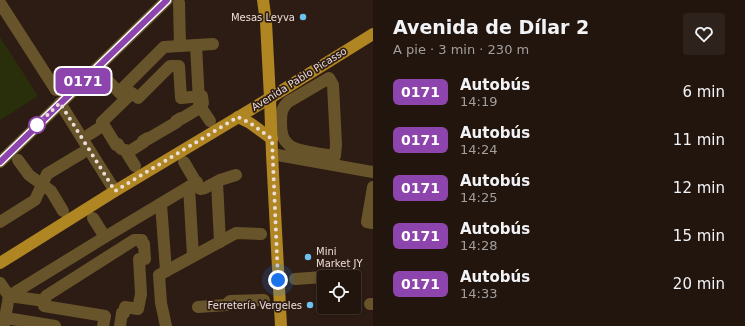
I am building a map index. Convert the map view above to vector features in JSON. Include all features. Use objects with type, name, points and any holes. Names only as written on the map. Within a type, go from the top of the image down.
[{"type":"main road","points":[[263,0],[266,22],[270,98],[280,326]]},
{"type":"main road","name":"Avenida Pablo Picasso","points":[[0,263],[373,34]]},
{"type":"main road","points":[[238,117],[250,123],[272,139]]},
{"type":"street","points":[[0,162],[167,0]]},
{"type":"street","points":[[0,3],[56,90]]},
{"type":"street","points":[[175,66],[180,3]]},
{"type":"street","points":[[200,101],[196,110],[143,141],[144,142],[130,151],[121,149],[118,144],[116,145],[102,122],[122,95],[164,46],[213,44]]},
{"type":"street","points":[[196,45],[200,101],[210,121]]},
{"type":"street","points":[[122,95],[132,93],[138,98],[170,66],[179,66],[180,98],[200,101]]},
{"type":"street","points":[[104,77],[122,95]]},
{"type":"street","points":[[329,78],[333,85],[336,144],[335,156],[295,149],[288,145],[281,132],[281,113],[288,102],[329,78]]},
{"type":"street","points":[[60,103],[115,191]]},
{"type":"street","points":[[90,134],[104,125]]},
{"type":"street","points":[[125,150],[135,166]]},
{"type":"street","points":[[0,222],[35,200],[47,174],[82,153]]},
{"type":"street","points":[[272,154],[373,172]]},
{"type":"street","points":[[18,160],[29,175],[51,191],[63,211]]},
{"type":"street","points":[[184,162],[193,185],[193,256]]},
{"type":"street","points":[[193,185],[200,189],[205,188],[220,180],[236,175]]},
{"type":"street","points":[[217,182],[220,242]]},
{"type":"street","points":[[9,296],[193,185]]},
{"type":"street","points":[[373,187],[367,222],[373,223]]},
{"type":"street","points":[[161,204],[166,271]]},
{"type":"street","points":[[93,218],[105,237]]},
{"type":"street","points":[[138,218],[138,240]]},
{"type":"street","points":[[166,326],[161,303],[159,275],[236,233],[261,234]]},
{"type":"street","points":[[103,326],[105,316],[44,306],[46,296],[134,240],[142,240],[142,244],[144,244],[145,259],[139,259],[140,302],[138,309],[125,307],[124,313],[122,313],[120,326]]},
{"type":"street","points":[[80,252],[90,268]]},
{"type":"street","points":[[295,279],[317,277]]},
{"type":"street","points":[[0,283],[9,296],[5,322],[55,326]]},
{"type":"street","points":[[9,296],[45,301]]},
{"type":"street","points":[[198,307],[226,305],[230,301],[264,300]]},
{"type":"street","points":[[140,302],[161,303]]},
{"type":"green space","points":[[0,37],[38,96],[0,120]]},
{"type":"bus line","name":"0171","points":[[0,162],[167,0]]},
{"type":"place","name":"Mesas Leyva","points":[[303,17]]},
{"type":"place","name":"Mini Market JY","points":[[308,257]]},
{"type":"place","name":"Ferretería Vergeles","points":[[310,305]]},
{"type":"route","points":[[37,125],[60,103],[115,191],[238,117],[250,123],[272,139],[278,280]]}]
